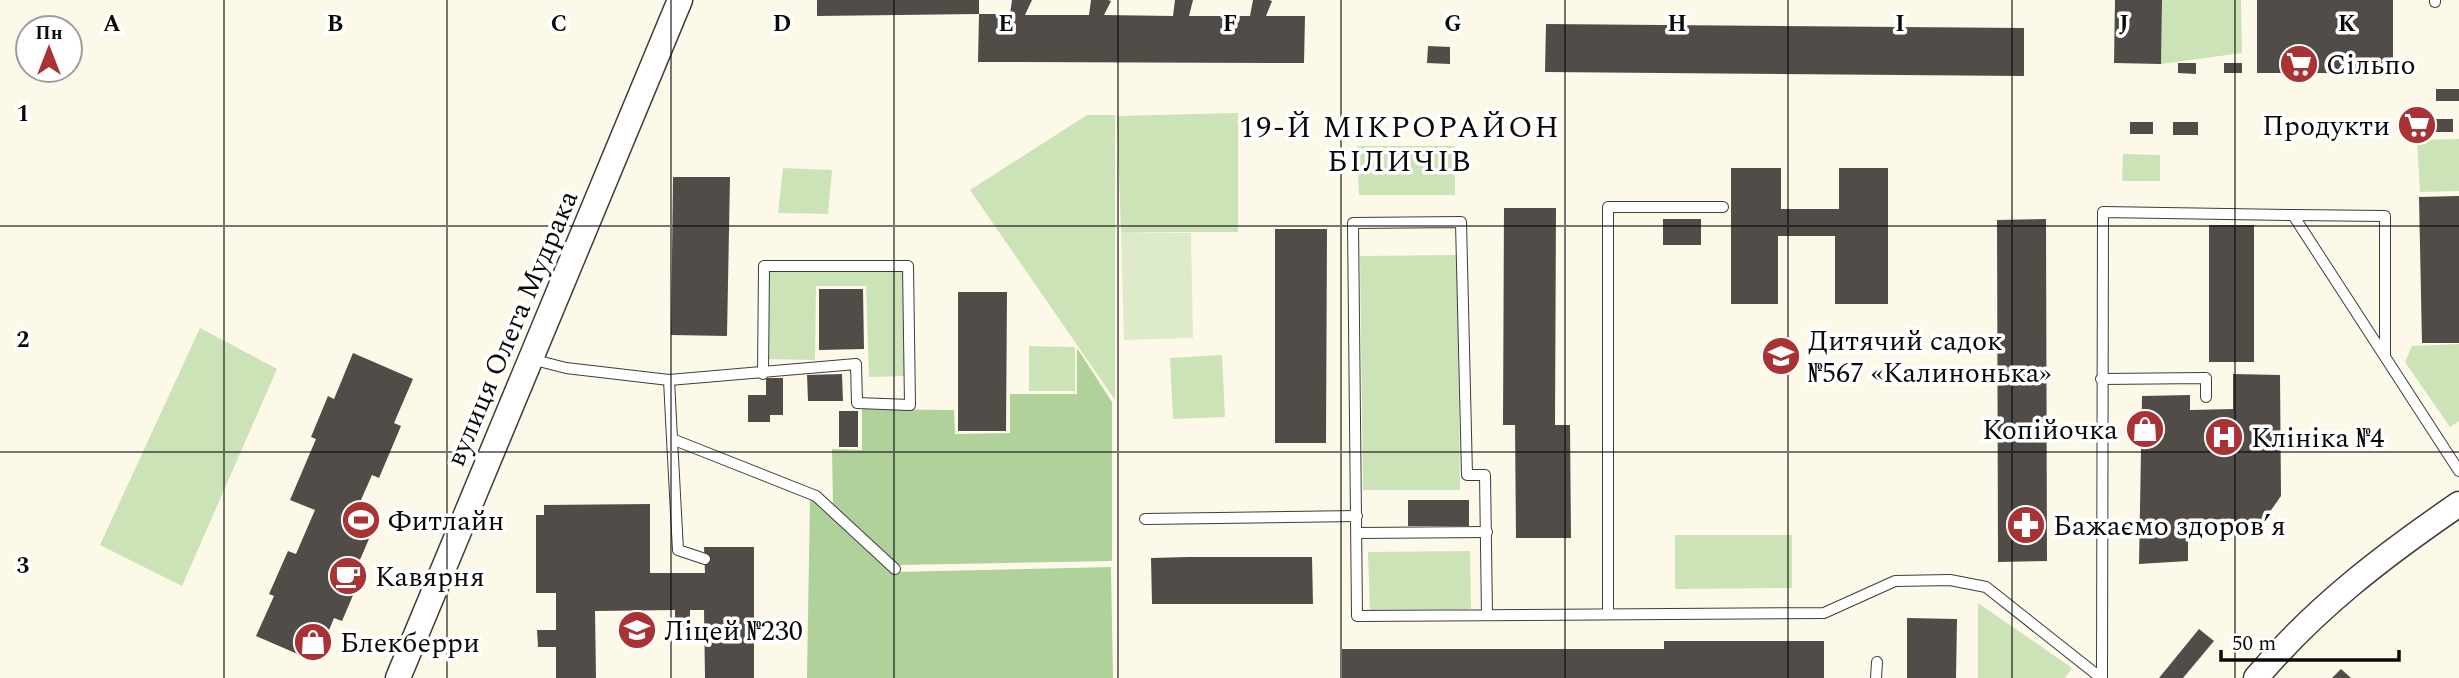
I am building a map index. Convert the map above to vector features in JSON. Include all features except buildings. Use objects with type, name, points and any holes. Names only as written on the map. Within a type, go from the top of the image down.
[{"type":"street","name":"вулиця Олега Мудрака","points":[[398,678],[680,0]]},
{"type":"street","points":[[2256,678],[2316,613],[2390,551],[2459,504]]},
{"type":"lane","points":[[1608,614],[1608,207],[1723,207]]},
{"type":"lane","points":[[2102,678],[2103,212],[2385,216],[2385,356]]},
{"type":"lane","points":[[2293,215],[2459,471]]},
{"type":"lane","points":[[1487,614],[1485,475],[1467,475],[1461,222],[1353,223],[1357,615],[1824,613],[1895,581],[1950,580],[1986,587],[2102,678]]},
{"type":"lane","points":[[531,359],[566,368],[669,380],[763,374],[856,364],[857,404],[910,405],[908,266],[764,266],[763,374]]},
{"type":"lane","points":[[2101,379],[2206,378],[2206,397]]},
{"type":"lane","points":[[669,380],[678,550],[705,559]]},
{"type":"lane","points":[[673,439],[816,496],[895,569]]},
{"type":"lane","points":[[1145,519],[1357,516]]},
{"type":"lane","points":[[1357,533],[1487,532]]},
{"type":"lane","points":[[1876,678],[1877,662]]},
{"type":"green space","points":[[2162,0],[2241,0],[2242,53],[2161,64]]},
{"type":"green space","points":[[1238,113],[1238,232],[1121,232],[1117,116]]},
{"type":"green space","points":[[1087,115],[1115,115],[1115,400],[970,190]]},
{"type":"green space","points":[[2459,139],[2459,191],[2420,192],[2417,140]]},
{"type":"green space","points":[[1357,146],[1455,146],[1455,195],[1359,195]]},
{"type":"green space","points":[[2123,154],[2160,155],[2160,181],[2122,181]]},
{"type":"green space","points":[[783,168],[832,170],[828,214],[778,213]]},
{"type":"green space","points":[[1121,232],[1191,233],[1193,338],[1124,340]]},
{"type":"green space","points":[[1457,255],[1460,490],[1363,490],[1360,256]]},
{"type":"green space","points":[[767,268],[904,269],[904,376],[869,377],[866,286],[816,286],[815,360],[766,359]]},
{"type":"green space","points":[[200,328],[277,369],[182,586],[100,545]]},
{"type":"green space","points":[[2459,344],[2459,421],[2450,427],[2405,362],[2412,346]]},
{"type":"green space","points":[[1029,346],[1075,347],[1075,391],[1029,391]]},
{"type":"green space","points":[[1077,348],[1112,402],[1112,561],[897,565],[833,507],[832,449],[862,450],[862,409],[954,410],[955,434],[1010,433],[1010,394],[1077,394]]},
{"type":"green space","points":[[1222,355],[1225,417],[1173,419],[1170,358]]},
{"type":"green space","points":[[810,497],[894,572],[1111,567],[1113,678],[807,678]]},
{"type":"green space","points":[[1675,535],[1792,535],[1792,588],[1675,589]]},
{"type":"green space","points":[[1470,551],[1471,609],[1370,610],[1368,552]]},
{"type":"green space","points":[[1978,603],[2072,668],[2065,678],[1978,678]]},
{"type":"place","name":"Сільпо","points":[[2299,64]]},
{"type":"place","name":"Продукти","points":[[2417,125]]},
{"type":"place","name":"Дитячий садок №567 «Калинонька»","points":[[1781,356]]},
{"type":"place","name":"Копійочка","points":[[2145,429]]},
{"type":"place","name":"Клініка №4","points":[[2224,437]]},
{"type":"place","name":"Фитлайн","points":[[361,520]]},
{"type":"place","name":"Бажаємо здоровʼя","points":[[2026,525]]},
{"type":"place","name":"Кавярня","points":[[348,576]]},
{"type":"place","name":"Ліцей №230","points":[[637,630]]},
{"type":"place","name":"Блекберри","points":[[313,642]]},
{"type":"district","name":"19-Й МІКРОРАЙОН БІЛИЧІВ","points":[[1400,144]]}]
